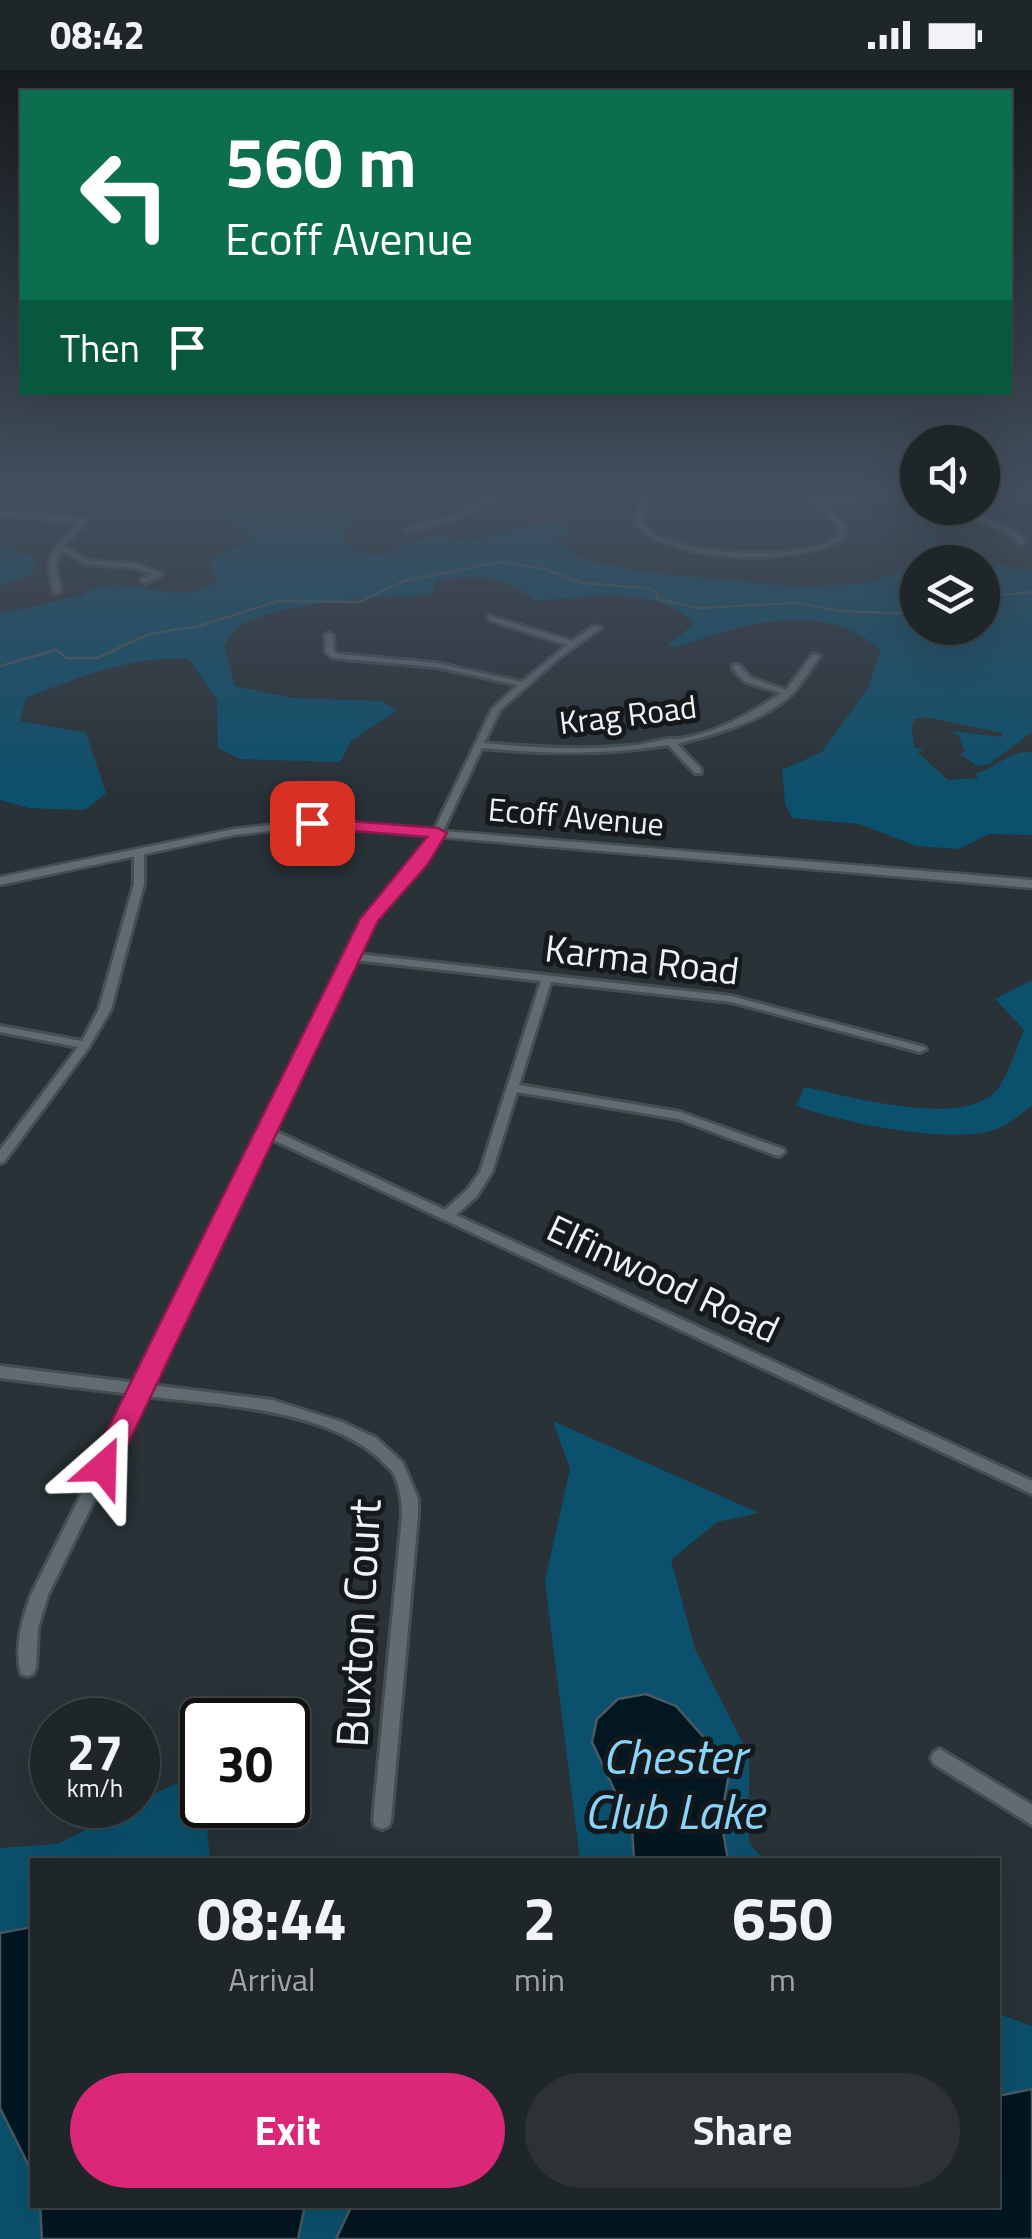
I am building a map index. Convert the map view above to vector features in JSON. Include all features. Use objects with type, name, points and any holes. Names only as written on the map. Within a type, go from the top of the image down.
[{"type":"street","points":[[492,618],[533,635],[572,644]]},
{"type":"street","points":[[27,1668],[26,1636],[34,1600],[74,1528],[373,912],[422,860],[496,710],[522,684],[597,628]]},
{"type":"street","points":[[329,635],[334,655],[436,665],[522,684]]},
{"type":"street","name":"Krag Road","points":[[478,745],[579,750],[668,742],[744,720],[788,693],[816,656]]},
{"type":"street","points":[[736,667],[748,680],[788,693]]},
{"type":"street","points":[[668,742],[698,771]]},
{"type":"street","name":"Ecoff Avenue","points":[[0,881],[298,824],[1032,884]]},
{"type":"street","points":[[0,1159],[86,1045],[105,1008],[140,884],[139,852]]},
{"type":"street","name":"Karma Road","points":[[350,956],[731,999],[920,1049]]},
{"type":"street","points":[[447,1216],[472,1193],[486,1172],[547,978]]},
{"type":"street","points":[[0,1029],[86,1045]]},
{"type":"street","points":[[514,1088],[680,1116],[779,1152]]},
{"type":"street","name":"Elfinwood Road","points":[[266,1132],[1032,1488]]},
{"type":"street","name":"Buxton Court","points":[[0,1372],[302,1414],[370,1442],[398,1468],[406,1482],[410,1516],[382,1820]]},
{"type":"street","points":[[940,1758],[1032,1816]]},
{"type":"shaded area","points":[[78,596],[405,596],[331,602],[277,612],[239,627],[224,645],[235,686],[291,698],[381,701],[397,710],[351,741],[340,762],[240,759],[218,748],[217,700],[189,659],[147,661],[106,670],[26,698],[20,721],[86,733],[106,793],[85,810],[29,808],[0,800],[0,614]]},
{"type":"shaded area","points":[[529,596],[610,596],[535,601]]},
{"type":"shaded area","points":[[621,596],[900,596],[900,645],[1000,645],[1000,596],[1032,596],[1032,732],[989,764],[977,766],[960,754],[965,752],[958,735],[951,731],[1001,737],[1003,733],[924,717],[914,719],[911,728],[915,748],[925,750],[917,752],[948,780],[978,778],[976,773],[1011,756],[1032,752],[1032,835],[989,834],[959,849],[916,846],[859,824],[792,818],[785,803],[782,770],[822,752],[867,689],[881,650],[834,624],[808,620],[755,624],[678,647],[668,645],[695,623],[660,603]]},
{"type":"shaded area","points":[[1032,980],[1032,1106],[1003,1126],[980,1133],[928,1134],[869,1125],[796,1106],[804,1087],[907,1107],[962,1107],[984,1100],[1003,1081],[1024,1030],[995,999]]},
{"type":"shaded area","points":[[553,1421],[759,1513],[717,1522],[671,1560],[695,1649],[749,1755],[749,1842],[762,1858],[728,1858],[721,1820],[728,1788],[646,1694],[618,1699],[597,1719],[629,1824],[634,1858],[580,1858],[545,1581],[570,1469]]},
{"type":"shaded area","points":[[180,1783],[180,1828],[207,1828],[210,1858],[30,1858],[30,1927],[0,1933],[0,1848],[58,1844],[89,1828],[160,1828],[160,1791]]},
{"type":"shaded area","points":[[1000,2015],[1032,2026],[1032,2089],[1000,2096]]},
{"type":"shaded area","points":[[0,2108],[30,2168],[30,2208],[40,2208],[42,2239],[0,2239]]},
{"type":"shaded area","points":[[304,2208],[351,2208],[336,2239],[298,2239]]},
{"type":"water","name":"Chester Club Lake","points":[[646,1694],[676,1706],[730,1767],[721,1820],[728,1858],[634,1858],[632,1828],[592,1742],[597,1719],[618,1699]]},
{"type":"water","points":[[30,1927],[30,2168],[0,2108],[0,1933]]},
{"type":"water","points":[[1032,2089],[1032,2239],[336,2239],[351,2208],[1000,2208],[1000,2096]]},
{"type":"water","points":[[40,2208],[304,2208],[298,2239],[42,2239]]},
{"type":"waterway","points":[[0,666],[56,650],[67,658],[97,658],[149,634],[199,626],[278,601],[359,602],[371,596]]},
{"type":"waterway","points":[[657,596],[699,608],[798,603],[840,611],[900,613]]},
{"type":"route","points":[[103,1467],[369,919],[382,900],[422,860],[438,833],[312,823]]}]
